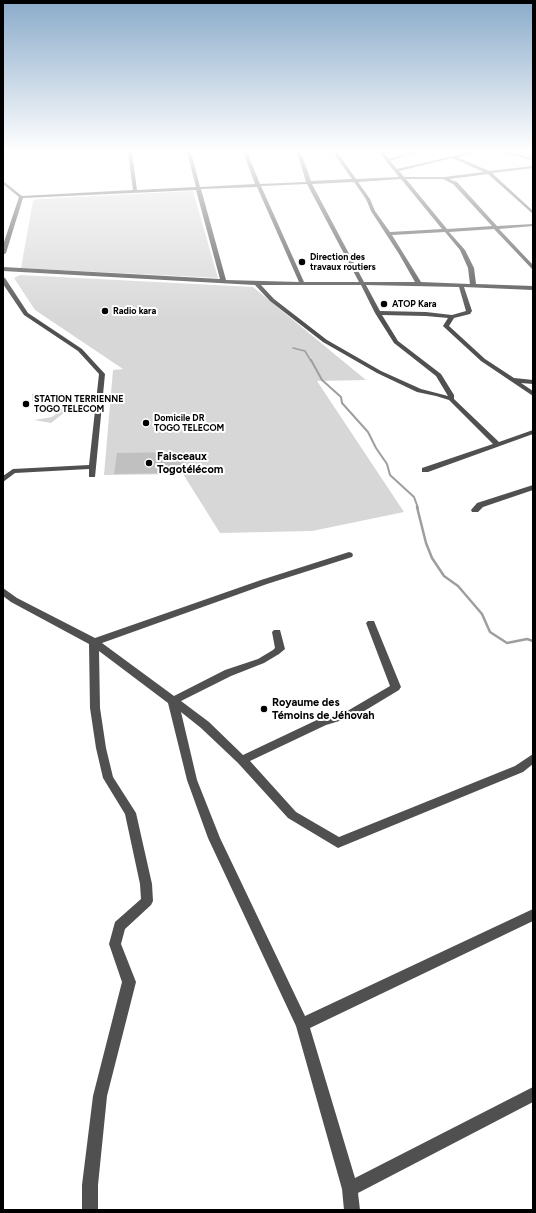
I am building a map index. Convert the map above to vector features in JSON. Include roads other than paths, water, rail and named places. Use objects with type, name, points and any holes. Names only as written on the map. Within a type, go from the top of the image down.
[{"type":"street","points":[[3,253],[17,209]]},
{"type":"street","points":[[204,209],[223,280]]},
{"type":"street","points":[[269,209],[302,283]]},
{"type":"street","points":[[322,209],[361,283],[396,342],[438,375],[451,395],[451,399]]},
{"type":"street","points":[[374,209],[419,284]]},
{"type":"street","points":[[428,209],[462,250],[471,268],[473,286]]},
{"type":"street","points":[[478,209],[533,268]]},
{"type":"street","points":[[389,234],[533,225]]},
{"type":"street","points":[[3,269],[257,283],[419,284],[533,288]]},
{"type":"street","points":[[3,279],[26,314],[80,350],[102,374],[92,471],[13,471],[3,480]]},
{"type":"street","points":[[257,283],[277,304],[325,341],[379,372],[412,388],[451,399],[497,444]]},
{"type":"street","points":[[378,313],[426,314],[452,317],[468,313],[469,311],[461,286]]},
{"type":"street","points":[[433,316],[483,360],[533,394]]},
{"type":"street","points":[[446,326],[452,317]]},
{"type":"street","points":[[512,380],[533,382]]},
{"type":"street","points":[[425,470],[533,432]]},
{"type":"street","points":[[475,510],[480,505],[533,487]]},
{"type":"street","points":[[94,642],[264,582],[349,555]]},
{"type":"street","points":[[3,591],[14,600],[94,642],[205,725],[242,760],[292,815],[338,843],[519,769],[533,758]]},
{"type":"street","points":[[242,760],[323,722],[352,713],[396,687],[371,623]]},
{"type":"street","points":[[173,701],[228,673],[261,661],[276,652],[280,649],[277,632]]},
{"type":"street","points":[[90,1210],[90,1185],[100,1096],[129,982],[116,944],[120,926],[147,901],[146,884],[130,813],[108,778],[101,748],[95,708],[94,642]]},
{"type":"street","points":[[173,701],[192,780],[214,838],[302,1025],[350,1189],[352,1210]]},
{"type":"street","points":[[302,1025],[533,915]]},
{"type":"street","points":[[350,1189],[533,1094]]},
{"type":"waterway","points":[[293,348],[305,351],[311,361]]},
{"type":"waterway","points":[[311,360],[322,380],[341,397],[342,403],[368,432],[376,448],[387,464],[390,475],[414,497],[418,508]]},
{"type":"waterway","points":[[417,507],[426,543],[432,558],[444,576],[458,586],[482,614],[490,632],[507,643],[527,639],[533,641]]},
{"type":"place","name":"Direction des travaux routiers","points":[[302,262]]},
{"type":"place","name":"ATOP Kara","points":[[384,304]]},
{"type":"place","name":"Radio kara","points":[[105,311]]},
{"type":"place","name":"STATION TERRIENNE TOGO TELECOM","points":[[26,404]]},
{"type":"place","name":"Domicile DR TOGO TELECOM","points":[[146,423]]},
{"type":"place","name":"Faisceaux Togotélécom","points":[[149,463]]},
{"type":"place","name":"Royaume des Témoins de Jéhovah","points":[[264,709]]}]
